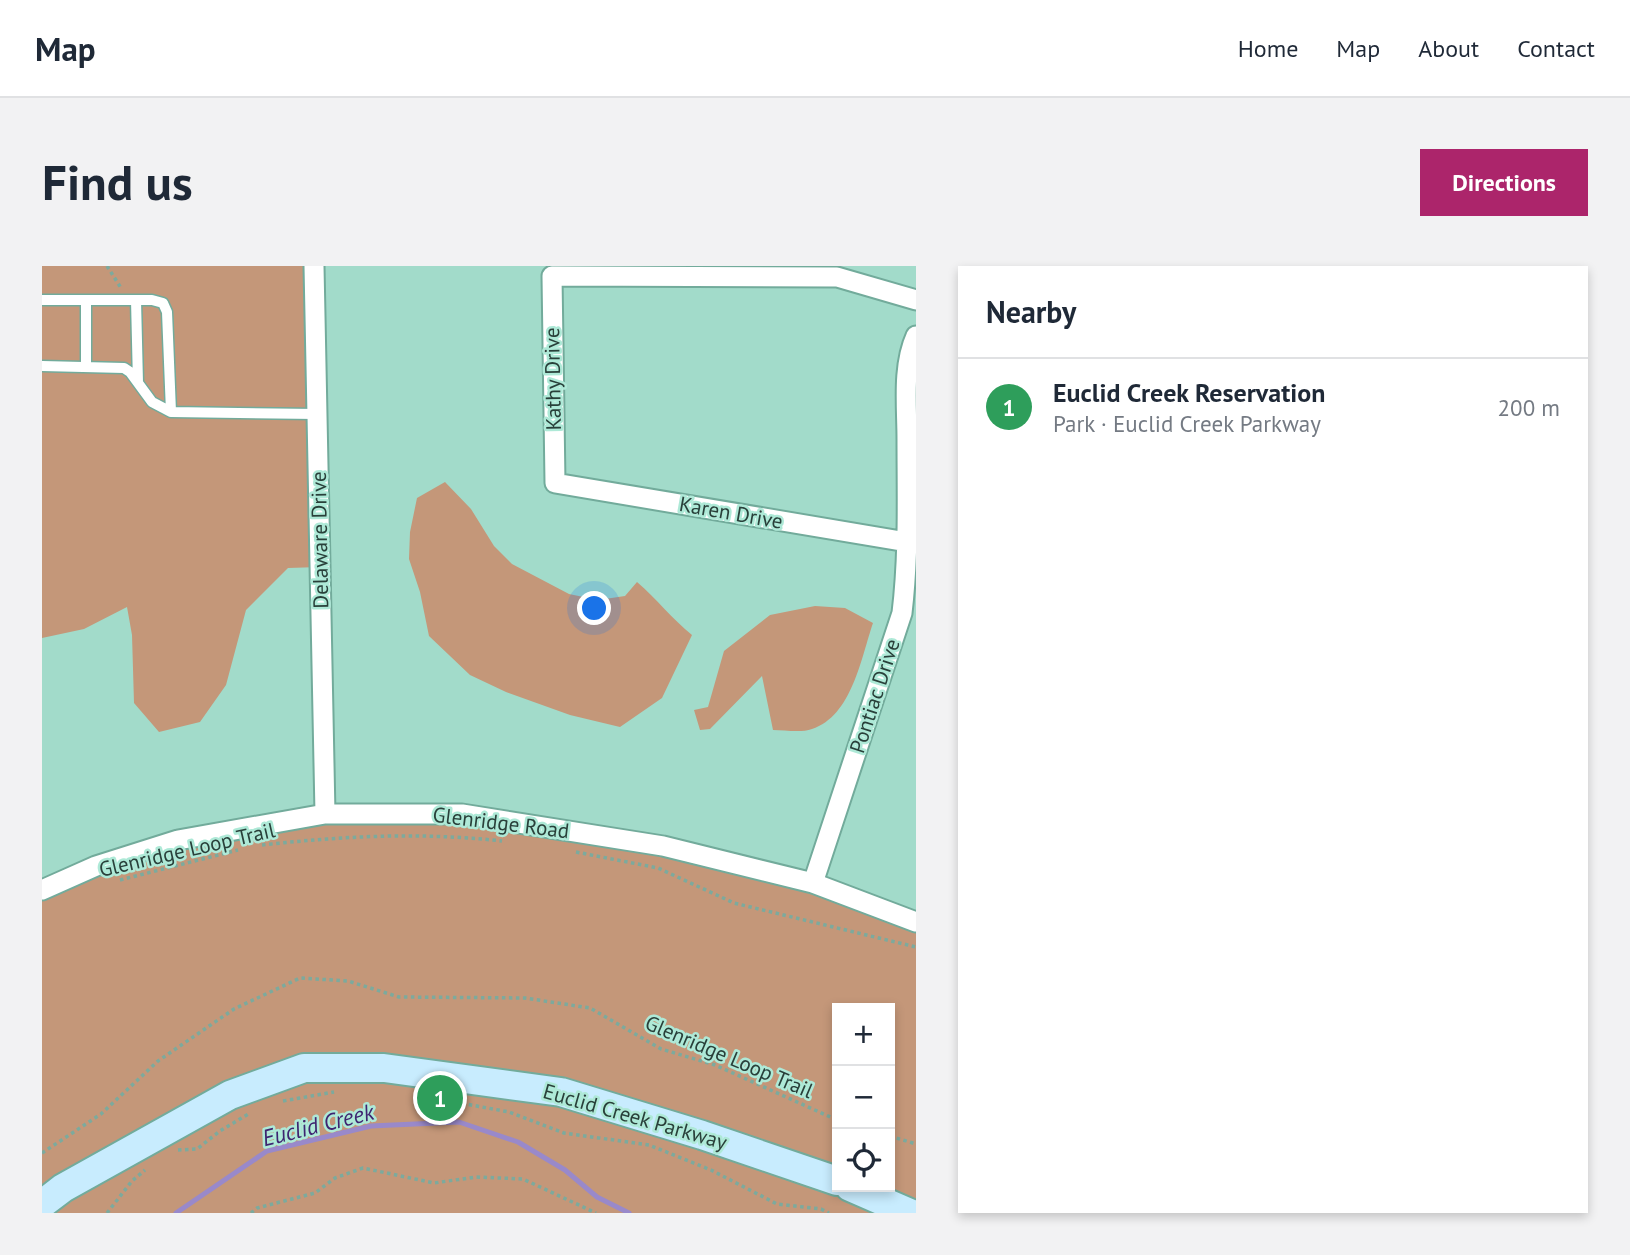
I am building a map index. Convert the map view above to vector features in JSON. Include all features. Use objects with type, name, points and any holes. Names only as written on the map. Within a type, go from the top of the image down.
[{"type":"street","name":"Delaware Drive","points":[[314,266],[325,814]]},
{"type":"street","name":"Kathy Drive","points":[[555,483],[552,276],[837,271]]},
{"type":"street","points":[[837,271],[916,300]]},
{"type":"street","name":"Pontiac Drive","points":[[813,883],[902,613],[907,542],[907,374],[916,337]]},
{"type":"street","name":"Karen Drive","points":[[555,483],[907,542]]},
{"type":"street","name":"Glenridge Road","points":[[42,890],[96,866],[178,840],[325,814],[461,814],[663,846],[813,883],[916,922]]},
{"type":"street","name":"Euclid Creek Parkway","points":[[42,1204],[63,1188],[230,1095],[304,1068],[384,1068],[561,1092],[702,1135],[832,1179]]},
{"type":"street","points":[[861,1192],[909,1213]]},
{"type":"lane","points":[[42,300],[152,300],[163,303],[167,312],[171,412]]},
{"type":"lane","points":[[86,300],[86,367]]},
{"type":"lane","points":[[136,300],[138,385]]},
{"type":"lane","points":[[42,366],[124,368],[152,401],[171,412],[317,414]]},
{"type":"path","points":[[107,266],[122,291]]},
{"type":"path","name":"Glenridge Loop Trail","points":[[252,846],[392,834],[461,836],[512,842]]},
{"type":"path","name":"Glenridge Loop Trail","points":[[108,883],[238,850]]},
{"type":"path","points":[[565,850],[658,868],[734,903],[916,947]]},
{"type":"path","name":"Glenridge Loop Trail","points":[[42,1153],[101,1114],[158,1061],[234,1009],[300,978],[348,981],[399,996],[525,998],[590,1008],[661,1049],[715,1065],[832,1118]]},
{"type":"path","points":[[276,1102],[344,1090]]},
{"type":"path","points":[[444,1100],[509,1112],[564,1133],[649,1146],[711,1170],[777,1204],[808,1207],[829,1213]]},
{"type":"path","points":[[167,1151],[197,1149],[220,1131],[254,1111]]},
{"type":"path","points":[[895,1138],[916,1144]]},
{"type":"path","points":[[107,1213],[132,1181],[149,1166]]},
{"type":"path","points":[[251,1213],[257,1208],[315,1193],[335,1178],[363,1168],[434,1182],[477,1177],[523,1179],[596,1213]]},
{"type":"shaded area","points":[[42,266],[314,266],[320,567],[288,568],[246,610],[226,685],[200,722],[159,732],[134,703],[132,635],[127,607],[84,629],[42,638]]},
{"type":"shaded area","points":[[445,482],[471,509],[494,546],[512,564],[569,594],[598,600],[625,596],[637,582],[692,635],[662,698],[620,727],[570,715],[506,692],[470,675],[429,636],[420,592],[409,559],[410,532],[417,498]]},
{"type":"shaded area","points":[[815,606],[845,608],[873,623],[853,684],[837,712],[812,729],[773,730],[762,676],[710,729],[700,730],[694,710],[708,707],[724,651],[770,615]]},
{"type":"shaded area","points":[[325,814],[462,814],[663,846],[916,922],[916,1213],[42,1213],[42,890],[96,866]]},
{"type":"waterway","name":"Euclid Creek","points":[[176,1213],[267,1151],[371,1126],[459,1122],[518,1142],[565,1170],[597,1197],[629,1213]]},
{"type":"place","name":"Euclid Creek Reservation","points":[[440,1098]]}]
